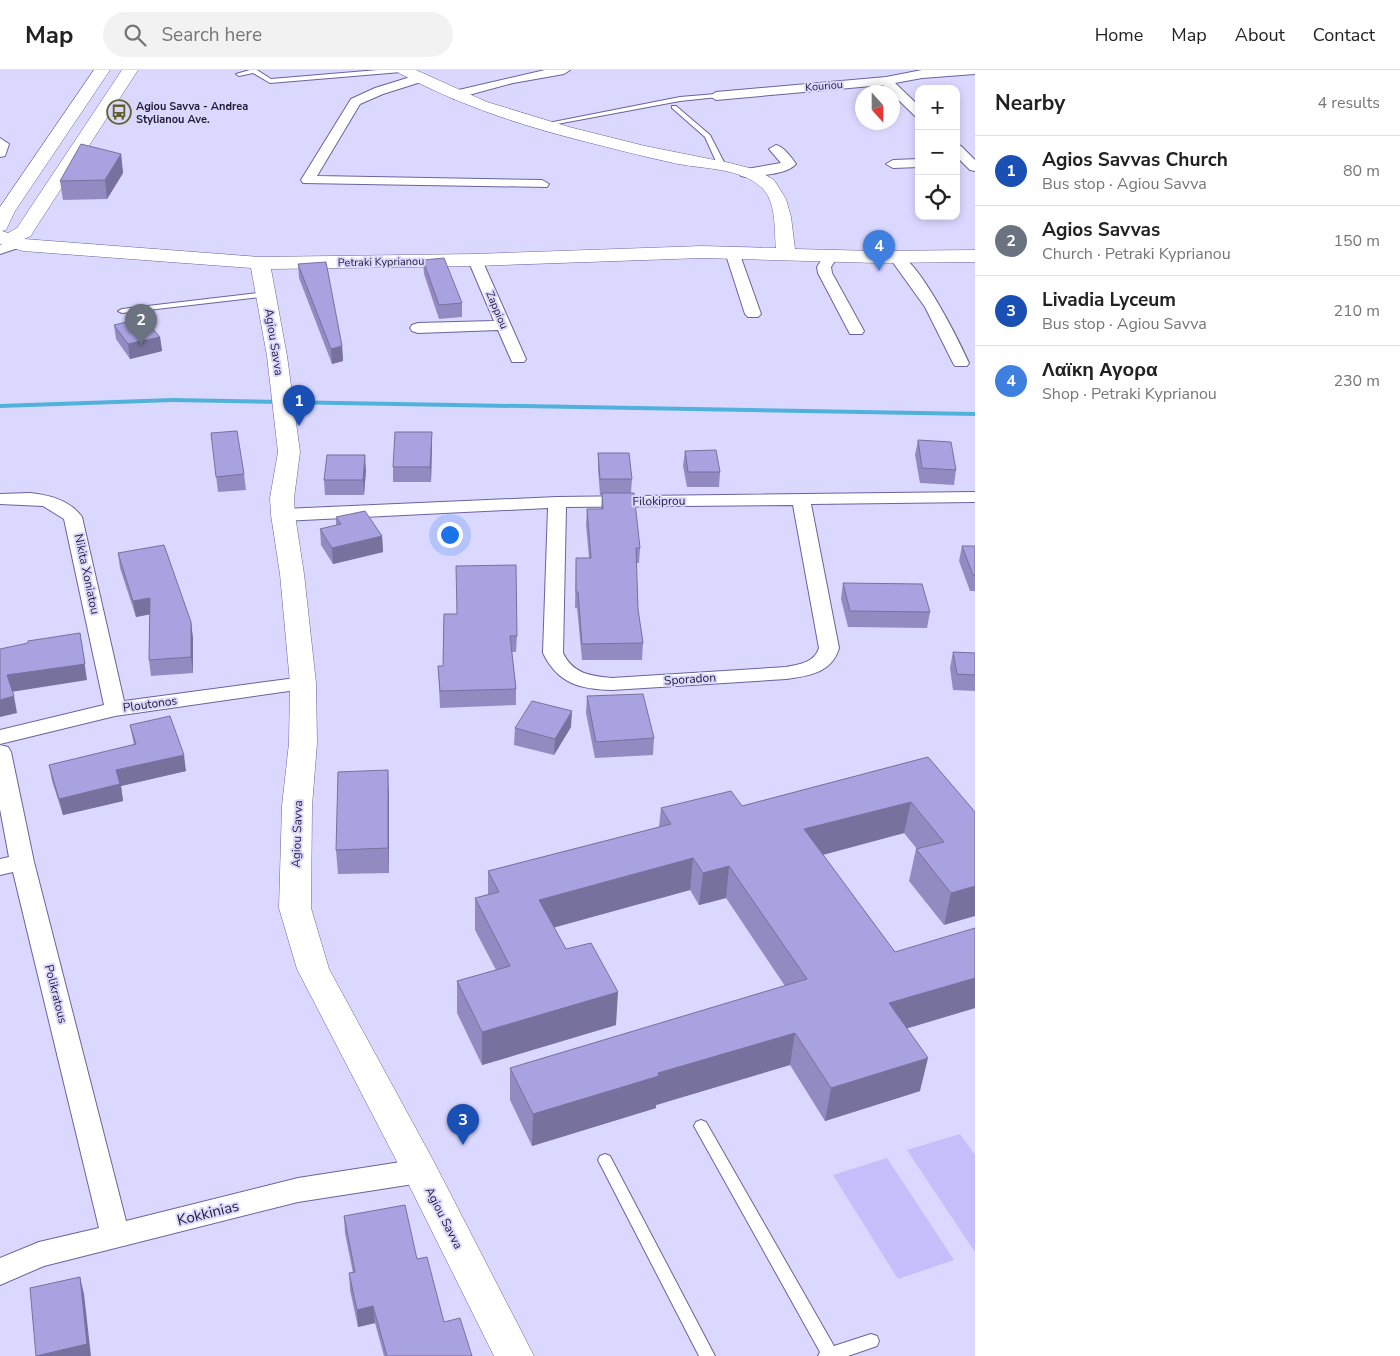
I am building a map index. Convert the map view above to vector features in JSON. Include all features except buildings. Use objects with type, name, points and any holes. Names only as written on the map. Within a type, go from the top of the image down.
[{"type":"main road","points":[[102,70],[6,211],[5,239],[24,232],[130,70]]},
{"type":"main road","points":[[403,70],[454,95],[541,125],[641,151],[746,173],[767,183],[775,192],[779,202],[786,253]]},
{"type":"main road","name":"Petraki Kyprianou","points":[[5,239],[260,264],[732,252],[831,256],[975,256]]},
{"type":"main road","name":"Agiou Savva","points":[[260,264],[277,356],[290,452],[282,498],[303,683],[303,742],[297,814],[295,908],[313,969],[420,1171],[514,1356]]},
{"type":"street","points":[[454,95],[508,80],[564,70]]},
{"type":"street","name":"Kouriou","points":[[716,96],[886,81],[922,74],[975,70]]},
{"type":"street","points":[[818,75],[828,85]]},
{"type":"street","points":[[420,78],[379,91],[355,102],[308,180],[542,184]]},
{"type":"street","points":[[886,81],[915,108]]},
{"type":"street","points":[[0,142],[3,144],[0,153]]},
{"type":"street","points":[[746,173],[789,164],[776,149]]},
{"type":"street","points":[[893,164],[915,163]]},
{"type":"street","points":[[732,252],[753,314]]},
{"type":"street","points":[[831,256],[824,267],[824,273],[856,331]]},
{"type":"street","points":[[896,257],[927,295],[961,362]]},
{"type":"street","name":"Zappiou","points":[[475,260],[518,360]]},
{"type":"street","points":[[418,328],[503,325]]},
{"type":"street","name":"Filokiprou","points":[[283,515],[557,502],[975,497]]},
{"type":"street","name":"Nikita Xoniatou","points":[[0,499],[31,498],[50,502],[63,508],[73,517],[115,709]]},
{"type":"street","name":"Sporadon","points":[[557,502],[553,654],[560,668],[567,674],[588,683],[612,684],[786,673],[806,669],[823,661],[828,655],[829,648],[801,500]]},
{"type":"street","name":"Ploutonos","points":[[0,737],[115,709],[303,683]]},
{"type":"street","name":"Polikratous","points":[[0,752],[11,865],[115,1236]]},
{"type":"street","name":"Kokkinias","points":[[0,1272],[38,1256],[298,1190],[420,1171]]},
{"type":"lane","points":[[239,74],[254,71],[270,81],[403,70]]},
{"type":"lane","points":[[541,125],[680,99],[716,96]]},
{"type":"lane","points":[[674,107],[708,136],[723,168]]},
{"type":"lane","points":[[122,311],[266,294]]},
{"type":"lane","points":[[701,1126],[828,1355],[871,1341]]},
{"type":"lane","points":[[605,1160],[707,1356]]},
{"type":"shaded area","points":[[960,1134],[975,1155],[975,1252],[907,1150]]},
{"type":"shaded area","points":[[887,1158],[954,1260],[898,1279],[833,1175]]},
{"type":"waterway","points":[[0,406],[173,400],[975,414]]},
{"type":"place","name":"Agiou Savva - Andrea Stylianou Ave.","points":[[119,112]]},
{"type":"place","name":"Λαϊκη Αγορα","points":[[879,271]]},
{"type":"place","name":"Agios Savvas","points":[[141,345]]},
{"type":"place","name":"Agios Savvas Church","points":[[299,426]]},
{"type":"place","name":"Livadia Lyceum","points":[[463,1145]]}]
